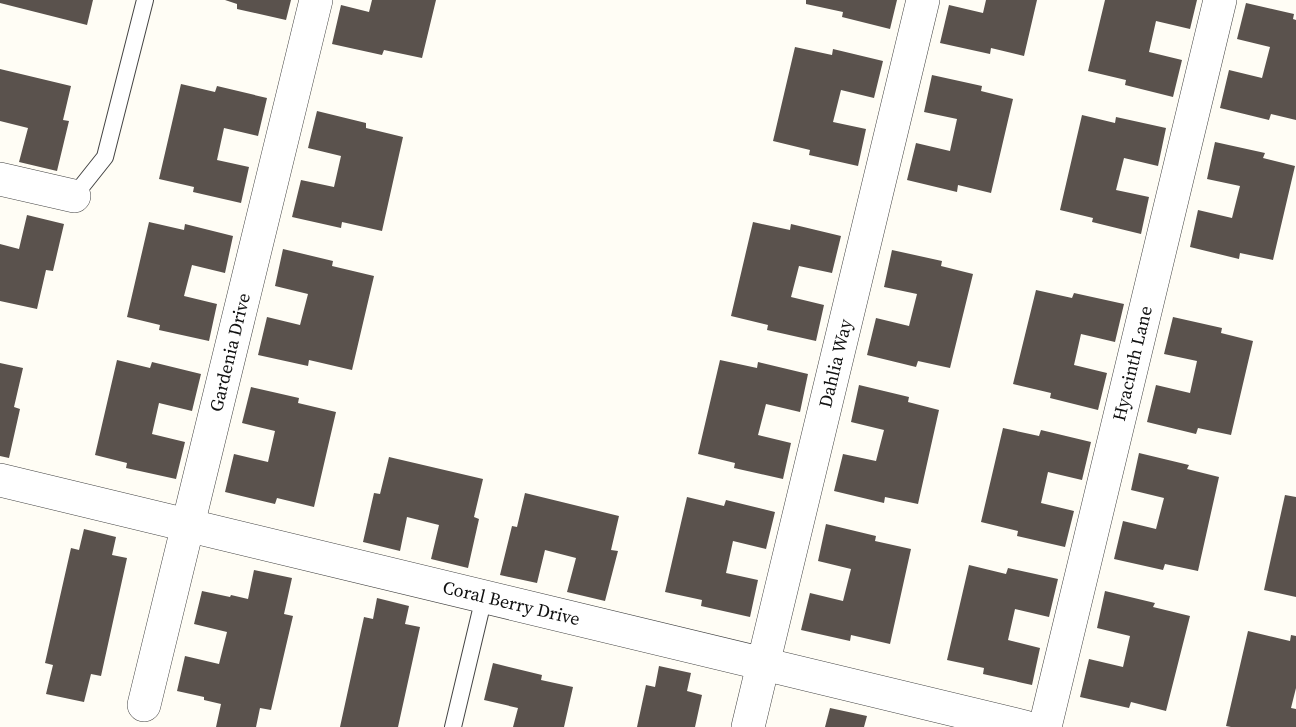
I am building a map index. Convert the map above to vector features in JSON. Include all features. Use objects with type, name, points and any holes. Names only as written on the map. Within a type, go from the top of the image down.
[{"type":"street","name":"Gardenia Drive","points":[[144,705],[316,0]]},
{"type":"street","name":"Dahlia Way","points":[[748,727],[923,0]]},
{"type":"street","name":"Hyacinth Lane","points":[[1045,727],[1220,0]]},
{"type":"street","points":[[0,179],[74,196]]},
{"type":"street","name":"Coral Berry Drive","points":[[0,480],[1025,727]]},
{"type":"lane","points":[[74,196],[105,157],[145,0]]},
{"type":"lane","points":[[453,727],[484,597]]},
{"type":"building","points":[[0,0],[93,0],[87,25],[0,3]]},
{"type":"building","points":[[225,0],[291,0],[286,20],[237,9],[237,4]]},
{"type":"building","points":[[372,0],[436,0],[422,58],[384,50],[382,55],[332,44],[341,5],[369,12]]},
{"type":"building","points":[[806,0],[897,0],[890,29],[842,17],[843,12],[806,4]]},
{"type":"building","points":[[986,0],[1037,0],[1024,56],[991,48],[990,54],[940,43],[949,5],[983,13]]},
{"type":"building","points":[[1105,0],[1197,0],[1190,29],[1156,21],[1149,52],[1182,60],[1173,97],[1125,85],[1126,80],[1088,71]]},
{"type":"building","points":[[1246,3],[1294,14],[1293,19],[1296,20],[1296,120],[1271,114],[1269,120],[1220,108],[1229,70],[1262,78],[1270,47],[1237,39]]},
{"type":"building","points":[[795,47],[832,55],[833,49],[883,61],[874,98],[841,90],[833,122],[866,129],[858,166],[809,155],[810,150],[773,141]]},
{"type":"building","points":[[0,69],[71,86],[63,120],[69,121],[57,171],[19,162],[28,128],[0,121]]},
{"type":"building","points":[[932,75],[982,86],[981,91],[1013,99],[991,193],[958,185],[957,192],[907,180],[916,143],[950,151],[957,119],[924,112]]},
{"type":"building","points":[[181,84],[215,92],[217,86],[267,98],[258,136],[224,128],[217,160],[249,167],[241,203],[193,192],[194,187],[159,179]]},
{"type":"building","points":[[317,111],[366,123],[366,128],[403,137],[382,231],[342,222],[341,228],[292,217],[301,180],[334,187],[341,156],[308,148]]},
{"type":"building","points":[[1082,115],[1115,123],[1116,117],[1166,128],[1158,166],[1124,158],[1116,190],[1149,197],[1141,234],[1092,222],[1093,218],[1060,210]]},
{"type":"building","points":[[1215,142],[1265,153],[1263,158],[1295,166],[1273,260],[1240,253],[1239,259],[1190,247],[1198,210],[1232,218],[1240,186],[1207,179]]},
{"type":"building","points":[[27,215],[64,224],[53,271],[46,270],[37,309],[0,301],[0,244],[19,249]]},
{"type":"building","points":[[149,222],[184,230],[185,224],[233,236],[225,273],[192,265],[184,296],[217,304],[209,341],[159,330],[160,325],[127,317]]},
{"type":"building","points":[[753,222],[790,230],[791,224],[841,236],[832,273],[799,266],[791,297],[824,305],[816,341],[767,330],[768,325],[731,316]]},
{"type":"building","points":[[283,249],[333,261],[332,266],[374,276],[352,370],[309,360],[308,366],[258,355],[267,317],[300,325],[308,294],[275,286]]},
{"type":"building","points":[[892,250],[942,261],[941,266],[973,274],[950,368],[918,361],[916,367],[867,355],[876,318],[909,326],[917,294],[884,287]]},
{"type":"building","points":[[1036,290],[1072,298],[1074,293],[1124,304],[1115,342],[1081,334],[1074,365],[1107,373],[1098,410],[1050,398],[1051,393],[1013,384]]},
{"type":"building","points":[[1173,317],[1222,328],[1221,333],[1253,341],[1231,435],[1198,428],[1196,434],[1147,422],[1156,385],[1190,393],[1197,361],[1164,354]]},
{"type":"building","points":[[117,360],[150,368],[152,362],[201,374],[192,411],[159,403],[152,434],[185,442],[176,479],[126,468],[127,463],[95,455]]},
{"type":"building","points":[[720,360],[757,368],[758,362],[808,374],[800,412],[766,404],[758,435],[791,443],[783,479],[734,468],[735,463],[698,454]]},
{"type":"building","points":[[0,363],[23,368],[14,407],[20,409],[9,458],[0,456]]},
{"type":"building","points":[[859,385],[909,397],[908,402],[939,410],[918,504],[885,497],[884,503],[834,491],[843,454],[876,461],[884,430],[851,422]]},
{"type":"building","points":[[251,387],[299,398],[298,403],[336,412],[314,507],[277,498],[275,504],[225,492],[234,454],[268,462],[275,431],[242,423]]},
{"type":"building","points":[[1003,428],[1039,436],[1041,430],[1091,442],[1082,480],[1048,472],[1041,503],[1074,511],[1065,547],[1017,536],[1018,531],[981,522]]},
{"type":"building","points":[[1139,453],[1189,465],[1187,469],[1219,477],[1198,571],[1165,564],[1163,570],[1114,559],[1123,521],[1156,529],[1164,498],[1131,490]]},
{"type":"building","points":[[389,457],[483,479],[474,517],[479,519],[468,568],[431,559],[439,525],[407,517],[400,551],[363,542],[374,493],[380,494]]},
{"type":"building","points":[[525,493],[619,516],[611,550],[618,551],[605,601],[567,592],[576,558],[545,550],[537,583],[500,575],[512,526],[517,527]]},
{"type":"building","points":[[1285,495],[1296,497],[1296,597],[1264,590]]},
{"type":"building","points":[[687,497],[724,506],[726,500],[775,512],[766,549],[733,541],[726,573],[758,580],[750,617],[701,606],[702,600],[665,592]]},
{"type":"building","points":[[826,524],[876,536],[875,541],[911,549],[890,644],[851,635],[850,641],[801,630],[810,593],[843,601],[851,569],[818,561]]},
{"type":"building","points":[[84,529],[116,537],[112,555],[127,558],[101,676],[91,674],[84,702],[46,694],[53,665],[45,663],[71,548],[79,550]]},
{"type":"building","points":[[969,565],[1006,574],[1008,568],[1058,579],[1049,617],[1015,609],[1008,640],[1040,648],[1032,685],[983,674],[984,668],[947,660]]},
{"type":"building","points":[[254,570],[292,578],[284,614],[293,616],[271,710],[260,708],[256,727],[216,727],[221,704],[204,700],[204,697],[177,691],[185,656],[219,664],[227,632],[194,624],[202,591],[248,599]]},
{"type":"building","points":[[1105,591],[1155,603],[1153,607],[1190,616],[1166,711],[1131,702],[1129,708],[1080,697],[1089,659],[1123,667],[1130,636],[1097,628]]},
{"type":"building","points":[[377,598],[409,606],[405,624],[420,627],[398,727],[340,727],[364,617],[373,619]]},
{"type":"building","points":[[1248,631],[1290,641],[1291,635],[1296,636],[1296,688],[1291,708],[1296,709],[1296,727],[1226,726]]},
{"type":"building","points":[[493,663],[542,675],[541,680],[573,687],[564,727],[513,727],[518,708],[484,700]]},
{"type":"building","points":[[659,666],[691,673],[687,691],[702,695],[695,727],[637,727],[646,685],[655,687]]},
{"type":"building","points":[[830,708],[867,716],[864,727],[825,727]]}]
